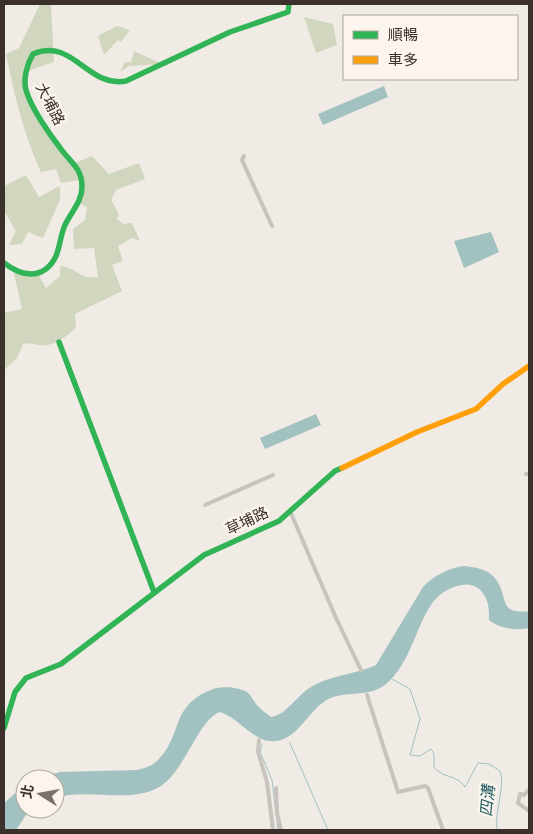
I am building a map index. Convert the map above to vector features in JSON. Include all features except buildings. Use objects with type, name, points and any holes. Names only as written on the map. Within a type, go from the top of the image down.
[{"type":"street","name":"大埔路","points":[[4,263],[13,270],[26,275],[38,274],[57,255],[66,223],[81,202],[81,174],[78,166],[62,151],[26,90],[25,82],[28,66],[33,54],[45,50],[67,54],[102,79],[118,82],[140,75],[244,25],[288,12],[289,4]]},
{"type":"street","points":[[244,156],[242,160],[272,226]]},
{"type":"street","points":[[59,342],[154,592]]},
{"type":"street","name":"草埔路","points":[[4,728],[15,692],[26,678],[60,664],[112,627],[154,592],[204,555],[279,521],[335,471],[417,432],[476,409],[503,384],[529,366]]},
{"type":"street","points":[[205,505],[273,475]]},
{"type":"street","points":[[290,511],[336,618],[361,670]]},
{"type":"street","points":[[367,695],[398,792],[425,786],[428,788],[443,830]]},
{"type":"street","points":[[259,740],[258,752],[266,782],[273,830]]},
{"type":"street","points":[[276,788],[277,812],[281,830]]},
{"type":"street","points":[[529,790],[524,794],[520,794],[518,803],[529,810]]},
{"type":"green space","points":[[40,4],[51,4],[54,62],[31,70],[25,76],[24,83],[47,129],[75,163],[92,156],[109,174],[139,163],[145,179],[116,190],[111,200],[119,214],[117,219],[123,224],[132,223],[140,241],[132,238],[118,246],[123,261],[112,265],[122,291],[75,314],[76,327],[59,341],[49,345],[23,344],[17,358],[4,370],[4,313],[22,309],[13,270],[37,272],[46,288],[60,276],[60,266],[86,277],[98,277],[94,248],[74,249],[73,229],[85,220],[87,207],[78,202],[80,180],[61,183],[56,169],[41,172],[24,128],[9,70],[6,54],[19,48]]},
{"type":"green space","points":[[304,17],[333,24],[337,45],[316,53]]},
{"type":"green space","points":[[117,26],[130,30],[121,42],[118,40],[104,55],[98,36]]},
{"type":"green space","points":[[134,51],[162,64],[129,66],[120,72],[125,62],[131,62]]},
{"type":"green space","points":[[26,175],[39,197],[60,186],[60,200],[43,238],[28,232],[22,244],[9,245],[16,231],[4,211],[4,186]]},
{"type":"water","points":[[384,86],[388,97],[323,125],[318,114]]},
{"type":"water","points":[[491,232],[499,252],[464,268],[454,241]]},
{"type":"water","points":[[316,414],[321,425],[265,449],[260,438]]},
{"type":"water","points":[[464,566],[484,570],[491,574],[499,584],[508,607],[512,610],[529,611],[529,628],[508,628],[493,623],[489,620],[489,609],[484,595],[477,587],[470,585],[456,586],[437,597],[433,602],[401,666],[386,684],[379,689],[332,697],[319,706],[290,735],[276,741],[261,739],[234,719],[220,712],[205,725],[178,768],[161,786],[149,792],[136,794],[65,796],[65,772],[137,770],[146,768],[158,760],[166,750],[183,712],[199,696],[213,689],[230,688],[243,690],[271,717],[281,713],[316,684],[376,665],[423,587],[442,573]]},
{"type":"water","points":[[15,794],[15,819],[23,819],[16,830],[4,830],[4,803]]},
{"type":"waterway","name":"四溝","points":[[392,679],[410,689],[420,719],[410,755],[420,756],[431,749],[434,754],[434,767],[438,771],[458,780],[465,787],[478,763],[489,764],[500,771],[502,784],[497,815],[497,830]]},
{"type":"waterway","points":[[290,743],[328,830]]},
{"type":"waterway","points":[[262,744],[260,752],[272,780],[278,830]]},
{"type":"traffic: fast","points":[[4,263],[14,269],[30,274],[46,269],[54,259],[65,225],[82,192],[82,180],[78,170],[46,129],[28,97],[25,76],[33,54],[47,51],[59,52],[101,77],[112,81],[126,81],[230,32],[288,12],[289,4]]},
{"type":"traffic: fast","points":[[59,342],[154,592]]},
{"type":"traffic: fast","points":[[4,728],[15,692],[26,678],[61,664],[204,555],[279,521],[335,471],[342,468]]},
{"type":"traffic: slow","points":[[342,468],[417,432],[476,409],[503,384],[529,366]]}]
